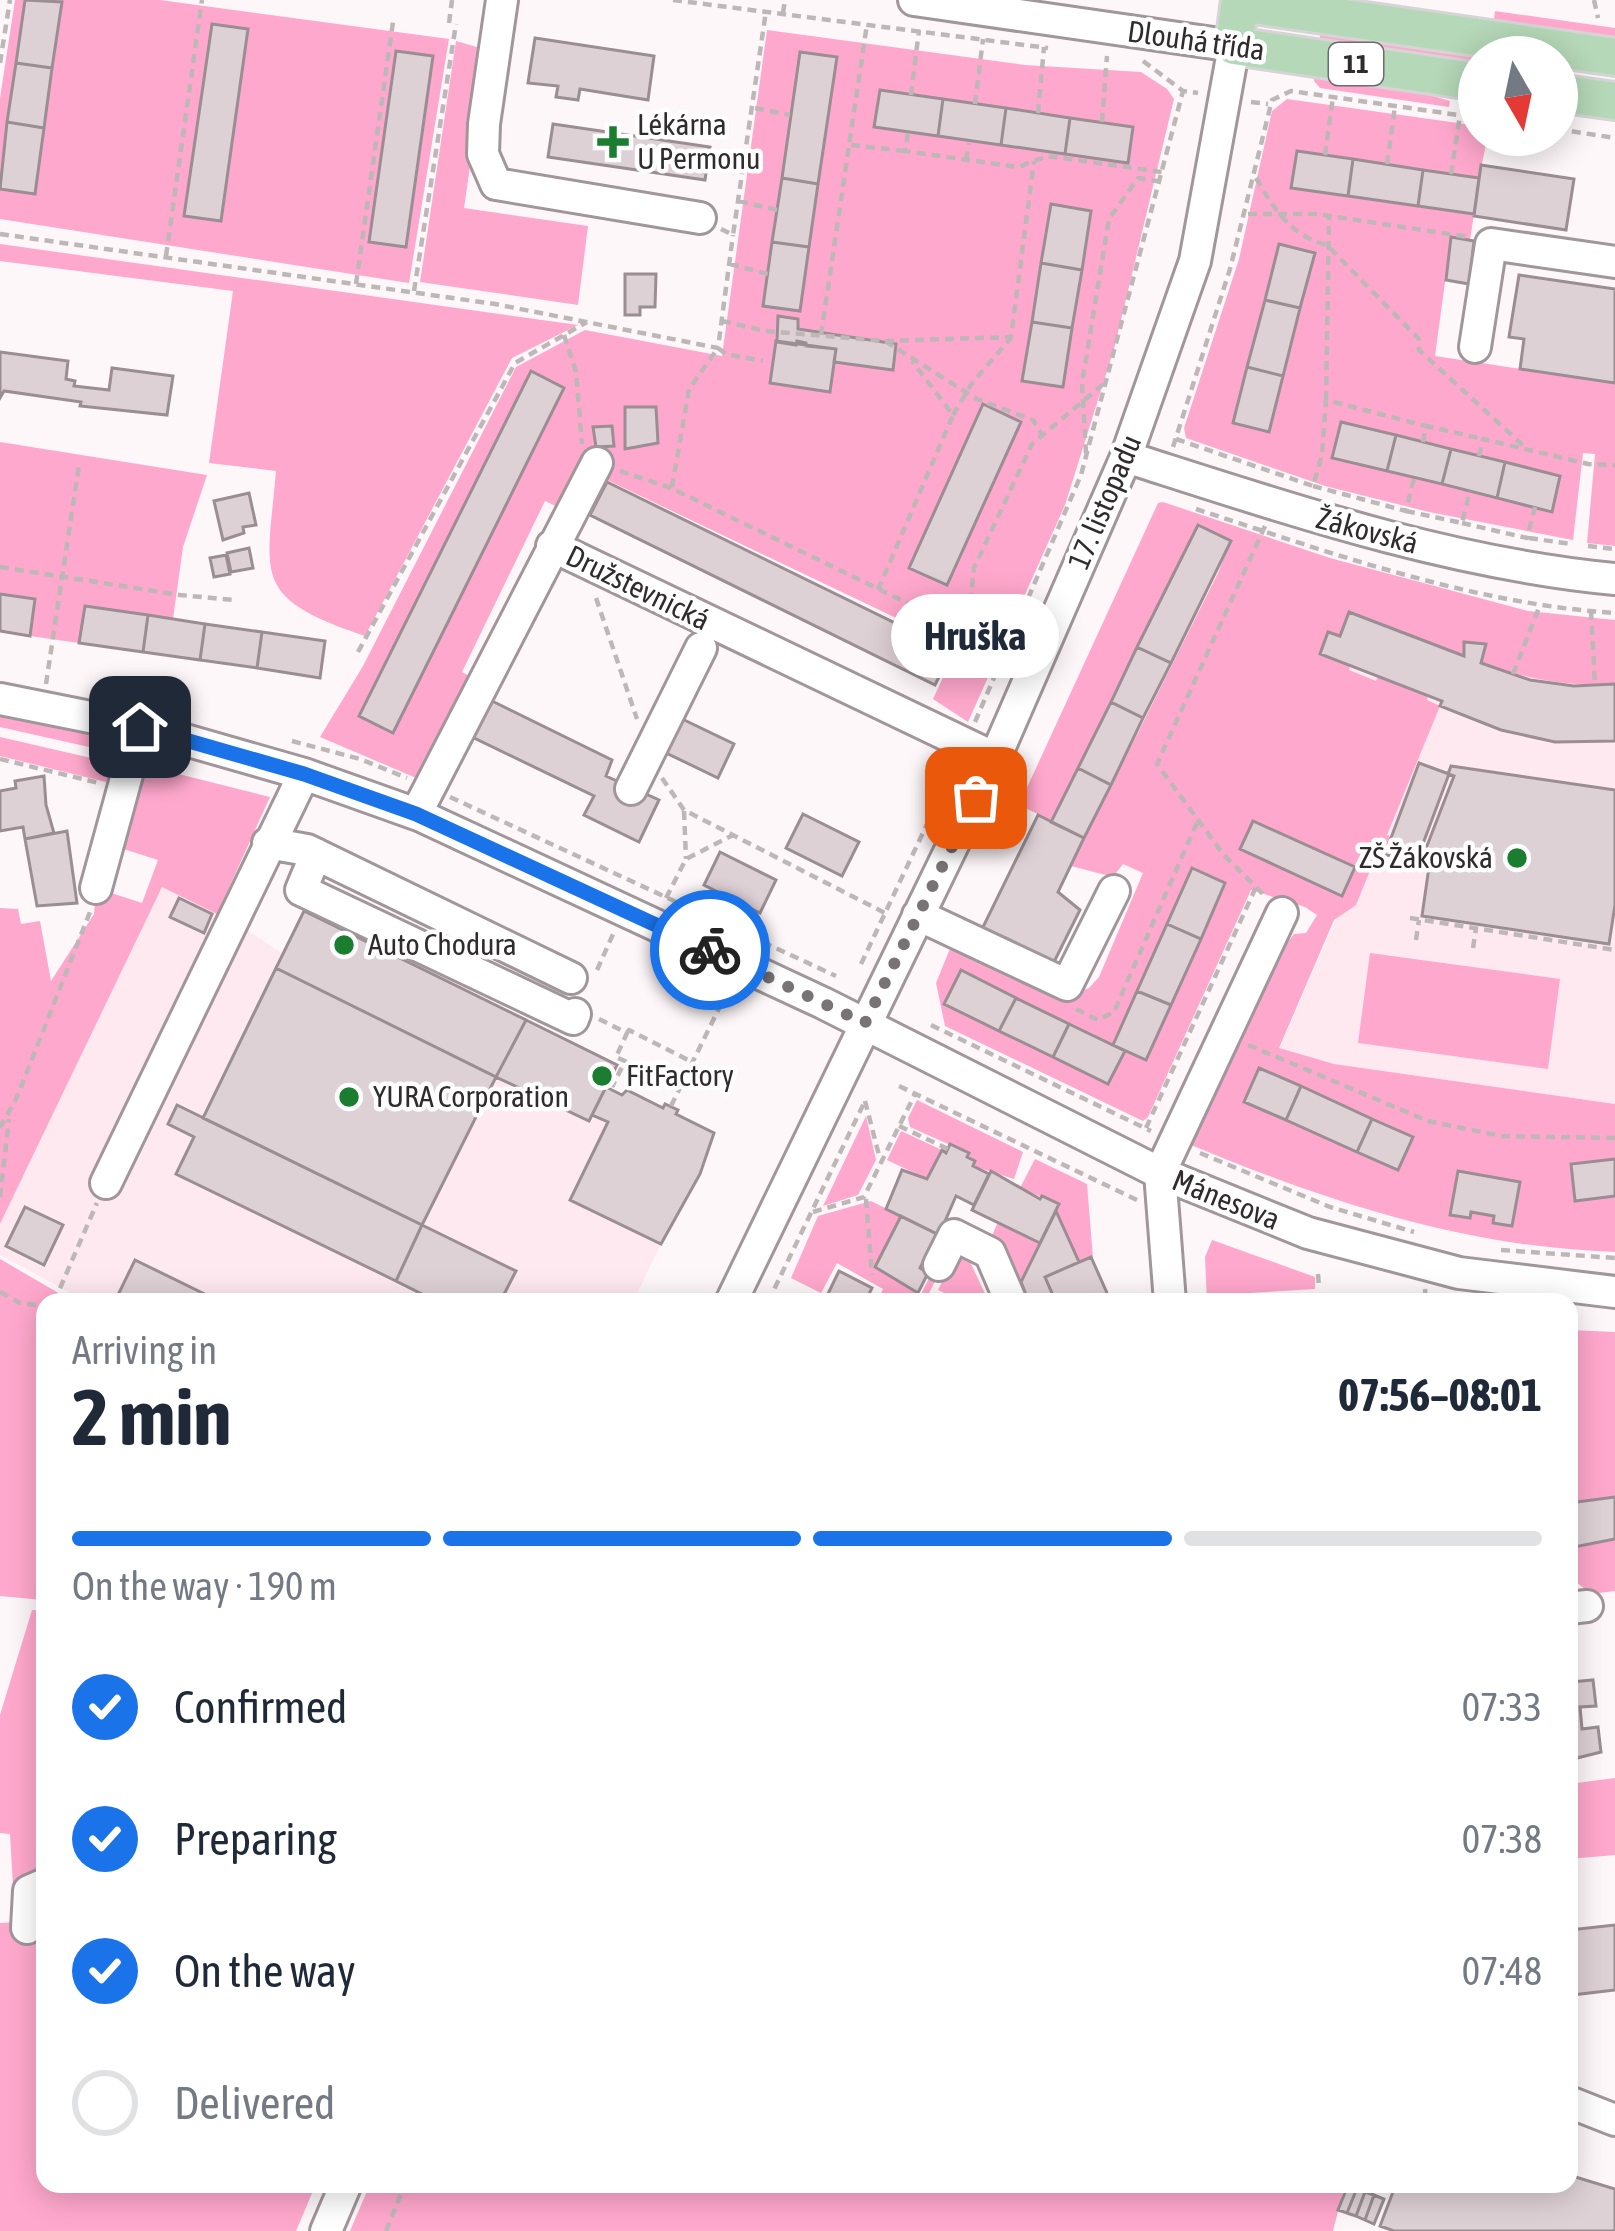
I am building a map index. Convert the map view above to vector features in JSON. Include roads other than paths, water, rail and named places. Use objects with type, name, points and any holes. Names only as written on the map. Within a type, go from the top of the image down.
[{"type":"main road","name":"17. listopadu","points":[[1234,1],[1234,46]]},
{"type":"main road","name":"Dlouhá třída","points":[[1234,1],[1615,57]]},
{"type":"main road","name":"Dlouhá třída","points":[[1234,46],[1458,79]]},
{"type":"main road","points":[[1578,96],[1615,101]]},
{"type":"street","points":[[502,0],[483,154],[496,184],[700,218]]},
{"type":"street","name":"Dlouhá třída","points":[[917,15],[1234,46]]},
{"type":"street","name":"17. listopadu","points":[[735,1293],[995,758],[1126,457],[1195,261],[1234,46]]},
{"type":"street","points":[[1475,347],[1491,244],[1615,262]]},
{"type":"street","name":"Žákovská","points":[[1126,457],[1466,557],[1615,579]]},
{"type":"street","points":[[552,546],[597,463]]},
{"type":"street","name":"Družstevnická","points":[[416,814],[482,694],[552,546],[995,758]]},
{"type":"street","points":[[631,789],[700,648]]},
{"type":"street","name":"Mánesova","points":[[0,699],[140,727],[304,774],[416,814],[865,1023],[1160,1173],[1308,1233],[1366,1251],[1512,1282],[1615,1292]]},
{"type":"street","points":[[96,888],[140,727]]},
{"type":"street","points":[[106,1183],[304,774]]},
{"type":"street","points":[[268,843],[309,854],[584,974]]},
{"type":"street","points":[[309,854],[301,890],[573,1016]]},
{"type":"street","points":[[918,915],[1067,985],[1114,891]]},
{"type":"street","points":[[1169,1293],[1160,1136],[1224,1035],[1282,913]]},
{"type":"street","points":[[939,1265],[954,1235],[991,1253],[1007,1293]]},
{"type":"street","points":[[24,1928],[29,1891],[36,1888]]},
{"type":"street","points":[[1578,2106],[1615,2120]]},
{"type":"street","points":[[326,2231],[342,2193]]},
{"type":"place","name":"Lékárna U Permonu","points":[[613,142]]},
{"type":"place","name":"Hruška","points":[[976,798]]},
{"type":"place","name":"ZŠ Žákovská","points":[[1517,858]]},
{"type":"place","name":"Auto Chodura","points":[[344,945]]},
{"type":"place","name":"FitFactory","points":[[602,1076]]},
{"type":"place","name":"YURA Corporation","points":[[349,1097]]}]
